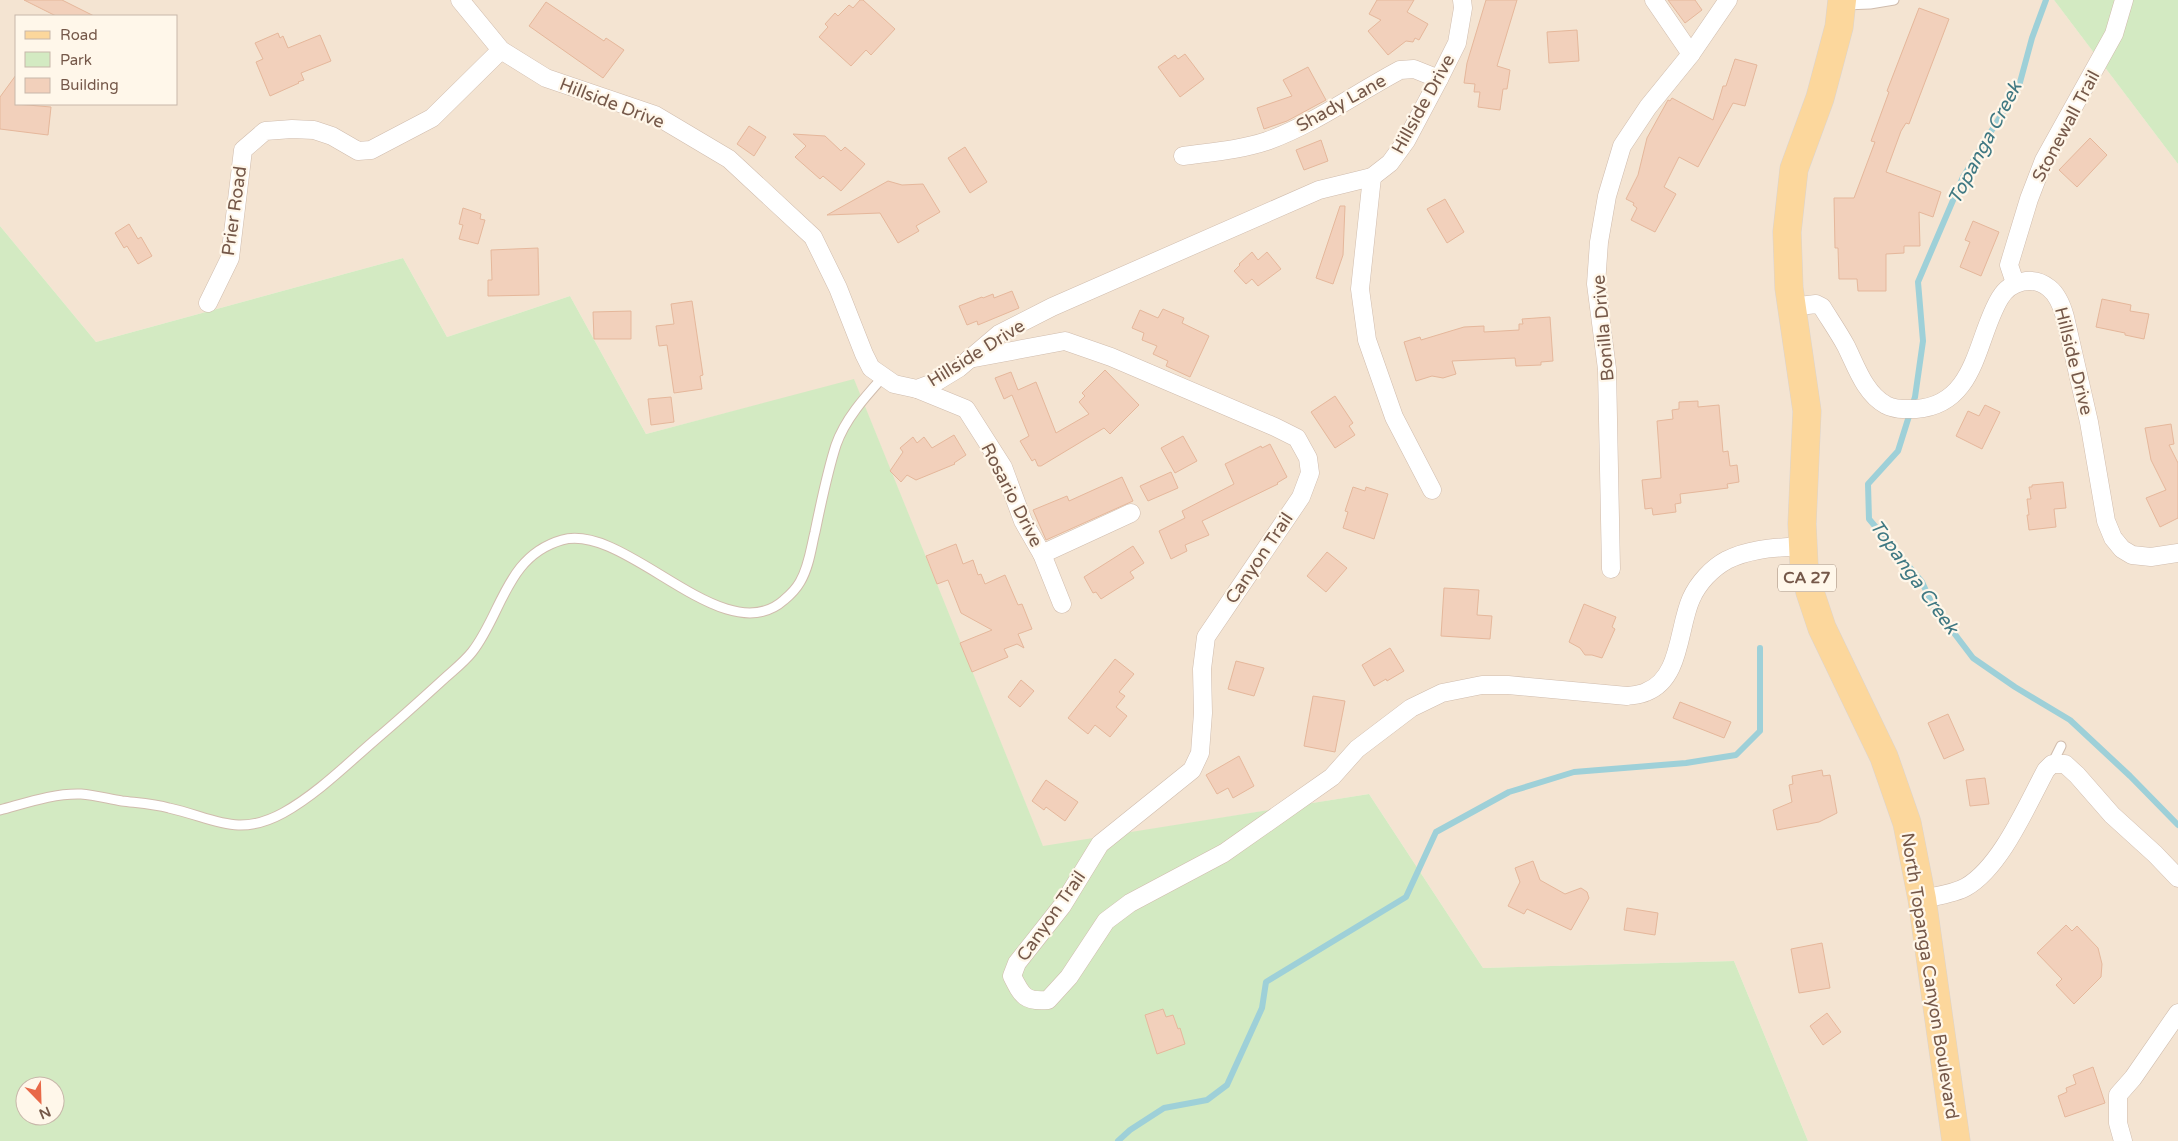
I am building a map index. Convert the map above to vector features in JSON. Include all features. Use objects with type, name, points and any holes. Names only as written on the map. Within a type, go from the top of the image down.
[{"type":"main road","name":"North Topanga Canyon Boulevard","points":[[1842,2],[1820,98],[1794,169],[1787,232],[1791,307],[1807,411],[1802,546],[1810,592],[1822,628],[1884,757],[1907,823],[1922,900],[1956,1141]]},
{"type":"street","name":"Hillside Drive","points":[[460,0],[501,50],[546,78],[654,115],[729,158],[814,237],[838,288],[864,354],[872,368],[894,384],[916,389],[936,382],[960,368],[999,334],[1052,307],[1319,190],[1372,177],[1390,163],[1406,141],[1439,79],[1457,43],[1463,8],[1462,0]]},
{"type":"street","points":[[1654,0],[1691,54],[1728,0]]},
{"type":"street","name":"Stonewall Trail","points":[[2014,283],[2009,265],[2029,199],[2044,160],[2114,34],[2124,0]]},
{"type":"street","name":"Prier Road","points":[[208,303],[230,258],[243,150],[265,131],[314,130],[332,136],[358,151],[371,150],[432,118],[501,50]]},
{"type":"street","name":"Bonilla Drive","points":[[1611,569],[1607,369],[1596,284],[1599,242],[1607,196],[1622,146],[1648,107],[1691,54]]},
{"type":"street","name":"Shady Lane","points":[[1183,156],[1241,148],[1267,140],[1320,118],[1400,70],[1414,69],[1439,79]]},
{"type":"street","points":[[1372,177],[1360,289],[1366,340],[1394,418],[1432,490]]},
{"type":"street","name":"Hillside Drive","points":[[2014,283],[2033,281],[2042,283],[2054,293],[2061,304],[2083,392],[2104,512],[2114,538],[2122,549],[2132,555],[2151,557],[2178,553]]},
{"type":"street","points":[[1791,307],[1816,304],[1822,307],[1871,391],[1886,405],[1907,409],[1931,406],[1951,395],[1966,378],[1976,359],[1990,316],[2000,296],[2014,283]]},
{"type":"street","name":"Canyon Trail","points":[[969,359],[1064,341],[1120,361],[1297,438],[1308,458],[1310,473],[1301,496],[1206,637],[1202,669],[1203,713],[1200,753],[1192,770],[1100,844],[1062,906],[1017,963],[1012,976],[1022,995],[1034,1001],[1048,1000],[1069,977],[1106,921],[1130,903],[1224,852],[1255,831],[1332,777],[1357,748],[1411,708],[1442,693],[1482,685],[1508,685],[1627,696],[1646,692],[1660,684],[1670,669],[1691,599],[1705,577],[1727,560],[1757,549],[1802,546]]},
{"type":"street","name":"Rosario Drive","points":[[916,389],[966,409],[1002,467],[1023,521],[1042,554],[1062,604]]},
{"type":"street","points":[[1042,554],[1131,513]]},
{"type":"street","points":[[1922,900],[1965,887],[1984,872],[2002,851],[2046,770],[2052,764],[2064,764],[2077,775],[2112,816],[2155,854],[2178,878]]},
{"type":"street","points":[[2123,1141],[2118,1123],[2118,1095],[2144,1064],[2178,1013]]},
{"type":"lane","points":[[1842,2],[1870,4],[1894,0]]},
{"type":"lane","points":[[0,810],[46,798],[80,794],[170,808],[217,823],[253,826],[281,814],[314,792],[406,714],[471,654],[484,635],[506,587],[523,565],[542,549],[562,540],[580,538],[609,547],[627,555],[681,589],[721,606],[749,613],[767,610],[782,603],[800,582],[808,563],[837,442],[857,406],[883,377]]},
{"type":"lane","points":[[2052,764],[2062,746]]},
{"type":"shaded area","points":[[0,0],[2054,0],[2178,164],[2178,1141],[1808,1141],[1734,961],[1483,968],[1369,794],[1043,847],[854,380],[646,434],[570,296],[447,337],[403,258],[96,342],[0,226]]},
{"type":"green space","points":[[2054,0],[2178,0],[2178,164]]},
{"type":"green space","points":[[0,226],[96,342],[403,258],[447,337],[570,296],[646,434],[854,379],[1043,846],[1369,794],[1483,968],[1734,961],[1808,1141],[0,1141]]},
{"type":"building","points":[[24,0],[62,0],[92,15],[54,15]]},
{"type":"building","points":[[860,0],[863,0],[895,29],[871,55],[866,50],[851,66],[819,37],[828,27],[825,24],[835,13],[838,16],[849,5],[853,8]]},
{"type":"building","points":[[1377,0],[1414,0],[1407,12],[1428,24],[1419,40],[1415,38],[1413,42],[1406,41],[1388,55],[1368,31],[1381,20],[1369,14]]},
{"type":"building","points":[[1486,0],[1517,0],[1497,66],[1510,70],[1507,89],[1503,89],[1500,110],[1478,107],[1480,92],[1474,92],[1475,84],[1464,83],[1467,63]]},
{"type":"building","points":[[1668,0],[1695,0],[1702,10],[1685,23]]},
{"type":"building","points":[[546,2],[604,41],[606,38],[624,50],[603,78],[529,26]]},
{"type":"building","points":[[1919,8],[1949,19],[1909,124],[1906,123],[1901,131],[1886,172],[1941,192],[1933,217],[1919,212],[1920,246],[1904,246],[1904,253],[1886,254],[1886,291],[1858,291],[1857,279],[1839,279],[1838,248],[1835,248],[1834,198],[1854,198],[1875,142],[1871,141],[1889,92],[1887,91]]},
{"type":"building","points":[[1577,30],[1579,61],[1549,63],[1547,32]]},
{"type":"building","points":[[278,33],[280,38],[283,36],[288,48],[320,35],[331,61],[301,73],[304,80],[270,96],[256,62],[263,59],[255,43]]},
{"type":"building","points":[[1185,54],[1204,79],[1180,97],[1158,67],[1175,55],[1178,59]]},
{"type":"building","points":[[1735,59],[1757,65],[1745,106],[1733,103],[1698,167],[1679,157],[1664,187],[1676,194],[1655,232],[1631,220],[1637,208],[1633,205],[1634,203],[1626,199],[1638,175],[1647,138],[1668,100],[1670,101],[1672,98],[1713,120],[1723,86],[1726,86]]},
{"type":"building","points":[[1308,67],[1326,100],[1287,121],[1264,129],[1257,108],[1292,96],[1283,80]]},
{"type":"building","points":[[15,76],[15,105],[51,107],[48,135],[0,129],[0,97]]},
{"type":"building","points":[[749,126],[766,137],[754,156],[737,144]]},
{"type":"building","points":[[793,134],[825,136],[841,151],[845,147],[865,164],[841,191],[823,176],[820,179],[795,157],[806,146]]},
{"type":"building","points":[[2090,138],[2107,155],[2077,187],[2059,170]]},
{"type":"building","points":[[1321,140],[1328,161],[1304,170],[1296,150]]},
{"type":"building","points":[[965,147],[987,182],[970,193],[948,158]]},
{"type":"building","points":[[888,181],[902,185],[923,184],[940,212],[916,226],[919,231],[898,243],[880,213],[827,215]]},
{"type":"building","points":[[1445,199],[1464,232],[1447,243],[1427,209]]},
{"type":"building","points":[[1340,206],[1345,206],[1343,255],[1333,284],[1316,278]]},
{"type":"building","points":[[463,208],[481,214],[480,219],[485,220],[478,244],[459,239],[463,225],[459,224]]},
{"type":"building","points":[[1973,221],[1999,232],[1981,276],[1960,267],[1970,242],[1965,240]]},
{"type":"building","points":[[129,224],[138,239],[141,237],[152,256],[138,264],[127,246],[124,248],[115,233]]},
{"type":"building","points":[[538,248],[539,295],[488,296],[488,280],[492,280],[491,250]]},
{"type":"building","points":[[1252,252],[1258,260],[1267,252],[1281,269],[1258,286],[1252,279],[1246,284],[1234,271]]},
{"type":"building","points":[[1012,291],[1019,308],[978,325],[977,321],[967,325],[959,306],[982,297],[993,294],[994,298]]},
{"type":"building","points":[[2102,299],[2131,305],[2130,311],[2149,314],[2144,339],[2096,327]]},
{"type":"building","points":[[692,301],[703,375],[700,376],[702,389],[674,393],[667,345],[659,346],[656,326],[674,324],[671,304]]},
{"type":"building","points":[[1163,309],[1184,318],[1182,323],[1209,336],[1190,377],[1166,366],[1168,361],[1153,354],[1157,346],[1142,340],[1144,333],[1132,328],[1140,310],[1158,318]]},
{"type":"building","points":[[631,311],[631,339],[594,339],[593,312]]},
{"type":"building","points":[[1550,317],[1553,361],[1541,362],[1541,365],[1516,366],[1515,358],[1452,361],[1456,374],[1443,378],[1432,376],[1416,381],[1404,342],[1420,337],[1421,340],[1464,327],[1484,326],[1484,332],[1519,330],[1519,324],[1523,324],[1522,319]]},
{"type":"building","points":[[1105,370],[1139,405],[1110,434],[1104,428],[1038,466],[1035,459],[1032,461],[1020,441],[1029,436],[1012,395],[1004,399],[995,378],[1011,372],[1018,390],[1036,382],[1056,433],[1089,414],[1079,402],[1085,396],[1082,393]]},
{"type":"building","points":[[1335,396],[1353,423],[1349,426],[1355,435],[1335,448],[1311,412]]},
{"type":"building","points":[[671,397],[674,422],[651,425],[648,399]]},
{"type":"building","points":[[1698,401],[1698,407],[1719,405],[1723,452],[1728,451],[1730,466],[1737,465],[1739,482],[1727,484],[1728,488],[1680,494],[1681,503],[1675,504],[1676,512],[1653,515],[1652,508],[1645,509],[1642,480],[1661,478],[1657,421],[1673,419],[1672,410],[1679,409],[1679,402]]},
{"type":"building","points":[[1985,405],[2000,412],[1982,449],[1956,436],[1968,411],[1979,416]]},
{"type":"building","points":[[2171,424],[2174,444],[2169,445],[2178,463],[2178,518],[2160,527],[2146,498],[2166,490],[2151,460],[2145,428]]},
{"type":"building","points":[[954,435],[966,455],[955,464],[916,480],[907,475],[901,482],[890,471],[903,452],[900,448],[913,437],[917,443],[924,437],[932,448]]},
{"type":"building","points":[[1183,436],[1197,461],[1175,473],[1161,448]]},
{"type":"building","points":[[1270,444],[1287,477],[1278,484],[1202,521],[1209,535],[1185,545],[1187,551],[1171,559],[1159,531],[1185,518],[1182,511],[1234,484],[1225,464],[1261,446],[1262,448]]},
{"type":"building","points":[[1171,472],[1178,488],[1148,501],[1140,486]]},
{"type":"building","points":[[1122,477],[1133,501],[1046,540],[1033,510],[1067,496],[1069,501]]},
{"type":"building","points":[[2063,482],[2066,508],[2054,509],[2056,527],[2029,530],[2027,499],[2031,499],[2029,487],[2032,487],[2032,485]]},
{"type":"building","points":[[1353,487],[1365,491],[1366,487],[1388,494],[1374,539],[1343,528],[1348,512],[1345,511]]},
{"type":"building","points":[[956,544],[963,564],[973,560],[978,575],[981,574],[985,584],[1005,575],[1018,605],[1022,604],[1032,629],[1018,634],[1024,648],[1017,644],[1004,649],[1008,657],[972,672],[960,643],[992,630],[961,613],[948,580],[937,584],[926,556]]},
{"type":"building","points":[[1133,546],[1144,563],[1130,572],[1134,578],[1101,599],[1096,592],[1093,593],[1084,577]]},
{"type":"building","points":[[1327,552],[1347,568],[1326,592],[1307,576]]},
{"type":"building","points":[[1444,588],[1479,590],[1477,615],[1492,616],[1490,639],[1441,636]]},
{"type":"building","points":[[1584,604],[1616,617],[1612,627],[1615,629],[1602,658],[1585,655],[1580,648],[1569,642]]},
{"type":"building","points":[[1390,648],[1404,671],[1374,686],[1362,665]]},
{"type":"building","points":[[1115,659],[1134,674],[1119,692],[1125,696],[1116,707],[1127,716],[1110,737],[1095,725],[1088,734],[1068,718]]},
{"type":"building","points":[[1236,661],[1264,668],[1254,696],[1228,689]]},
{"type":"building","points":[[1021,680],[1034,691],[1020,707],[1008,697]]},
{"type":"building","points":[[1313,696],[1345,701],[1335,752],[1304,746]]},
{"type":"building","points":[[1680,702],[1731,722],[1724,738],[1673,718]]},
{"type":"building","points":[[1948,714],[1964,750],[1944,759],[1928,723]]},
{"type":"building","points":[[1239,756],[1254,786],[1233,798],[1228,788],[1217,794],[1206,775]]},
{"type":"building","points":[[1822,770],[1823,776],[1830,775],[1837,813],[1819,822],[1777,830],[1773,810],[1792,802],[1789,785],[1793,784],[1792,776]]},
{"type":"building","points":[[1985,778],[1989,804],[1970,806],[1966,780]]},
{"type":"building","points":[[1046,780],[1078,802],[1065,821],[1046,807],[1044,810],[1032,801]]},
{"type":"building","points":[[1533,861],[1540,880],[1565,894],[1581,888],[1587,892],[1589,898],[1571,930],[1527,909],[1524,914],[1508,906],[1520,882],[1515,868]]},
{"type":"building","points":[[1627,908],[1658,913],[1655,935],[1624,930]]},
{"type":"building","points":[[2066,925],[2072,931],[2077,926],[2098,948],[2102,964],[2101,977],[2074,1004],[2056,985],[2062,979],[2037,953]]},
{"type":"building","points":[[1822,943],[1830,988],[1799,993],[1791,949]]},
{"type":"building","points":[[1163,1009],[1166,1017],[1173,1015],[1185,1044],[1157,1054],[1145,1015]]},
{"type":"building","points":[[1827,1013],[1841,1032],[1823,1045],[1810,1026]]},
{"type":"building","points":[[2093,1067],[2105,1103],[2065,1117],[2058,1096],[2067,1092],[2066,1088],[2076,1084],[2073,1075]]},
{"type":"waterway","name":"Topanga Creek","points":[[2046,0],[2032,38],[2019,86],[1963,177],[1918,282],[1923,341],[1915,397],[1898,451],[1868,484],[1869,519],[1922,582],[1932,604],[1973,658],[2015,687],[2070,720],[2130,776],[2178,825]]},
{"type":"waterway","points":[[1118,1141],[1130,1130],[1164,1108],[1207,1100],[1227,1085],[1262,1008],[1266,982],[1406,897],[1436,832],[1509,792],[1574,772],[1686,763],[1736,755],[1760,731],[1760,648]]}]
